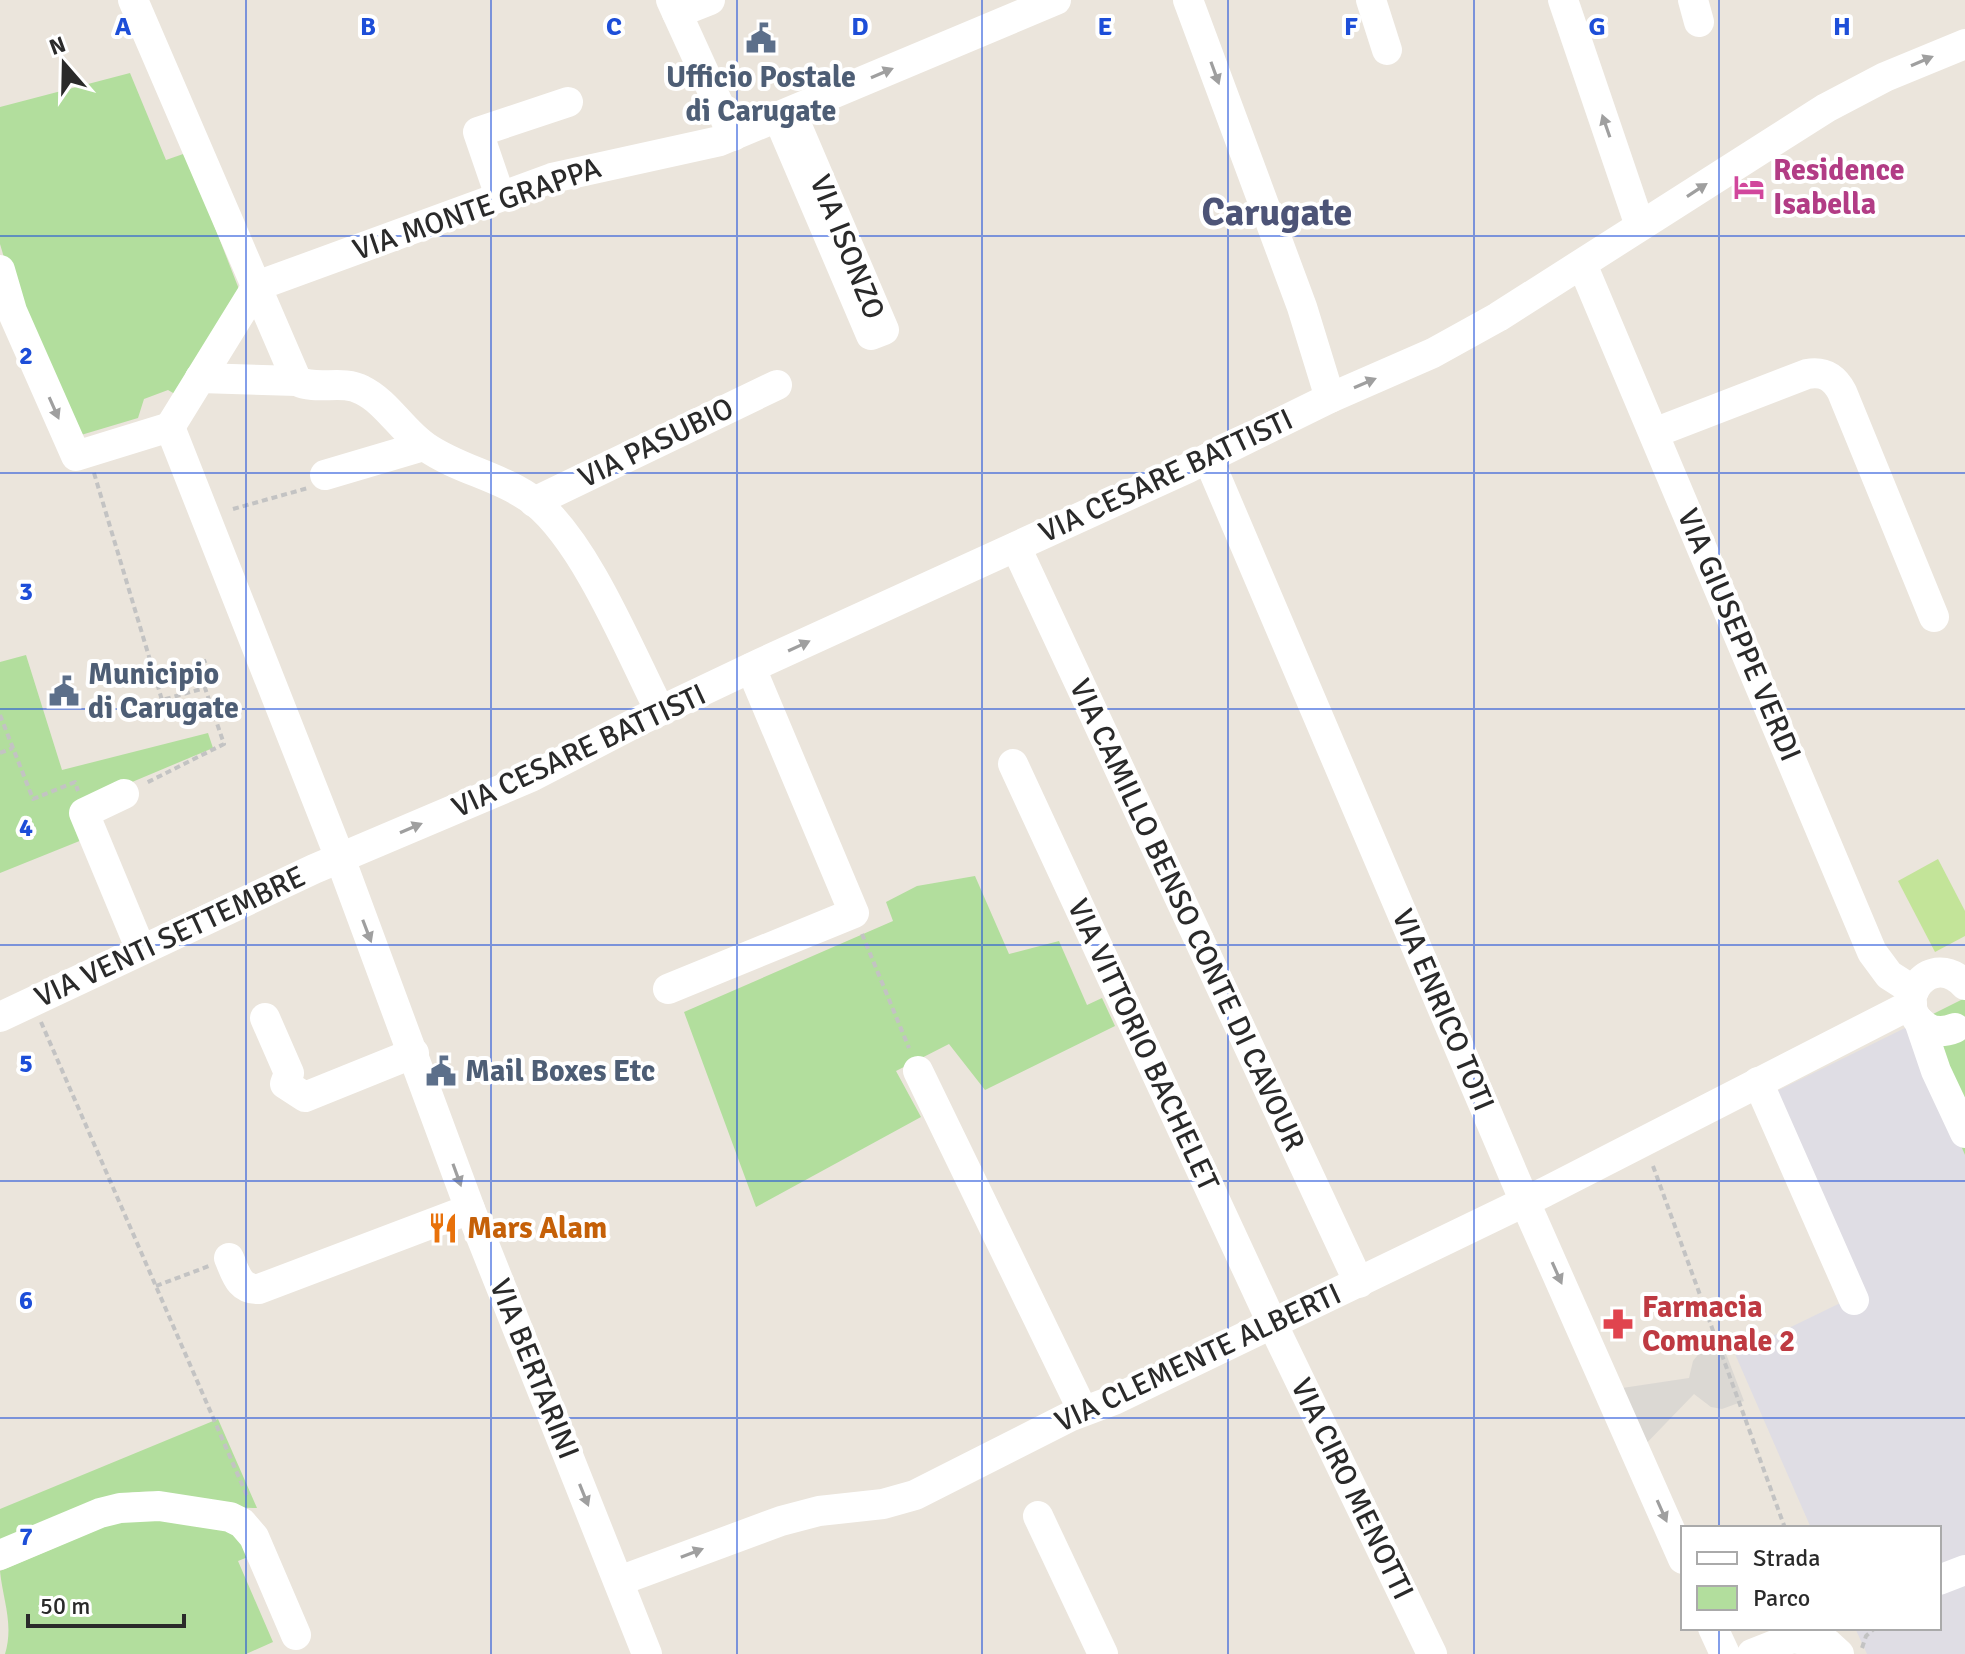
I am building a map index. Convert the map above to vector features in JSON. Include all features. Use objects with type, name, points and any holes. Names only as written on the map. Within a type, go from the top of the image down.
[{"type":"street","points":[[133,0],[297,381]]},
{"type":"street","points":[[710,0],[674,6],[733,136]]},
{"type":"street","name":"VIA MONTE GRAPPA","points":[[257,286],[561,175],[696,147],[733,136],[1056,0]]},
{"type":"street","points":[[1188,0],[1302,307],[1330,398]]},
{"type":"street","points":[[1371,0],[1387,50]]},
{"type":"street","points":[[1563,0],[1640,226]]},
{"type":"street","name":"VIA CESARE BATTISTI","points":[[340,858],[531,777],[751,668],[1459,341],[1849,95],[1965,44]]},
{"type":"street","points":[[500,196],[478,132],[568,102]]},
{"type":"street","name":"VIA ISONZO","points":[[785,114],[884,330],[871,335],[785,114]]},
{"type":"street","name":"VIA GIUSEPPE VERDI","points":[[1582,264],[1872,952],[1915,1005]]},
{"type":"street","points":[[0,270],[6,313],[76,456],[170,427],[257,286]]},
{"type":"street","points":[[1654,433],[1807,374],[1824,374],[1836,382],[1842,392],[1934,617]]},
{"type":"street","points":[[200,378],[297,381],[361,389],[423,446],[534,502],[550,518],[588,570],[660,711]]},
{"type":"street","name":"VIA PASUBIO","points":[[534,502],[777,385]]},
{"type":"street","name":"VIA BERTARINI","points":[[170,427],[340,858],[470,1209],[647,1654]]},
{"type":"street","points":[[325,475],[423,446]]},
{"type":"street","name":"VIA ENRICO TOTI","points":[[1208,458],[1525,1202],[1681,1554]]},
{"type":"street","name":"VIA CAMILLO BENSO CONTE DI CAVOUR","points":[[1016,547],[1359,1283]]},
{"type":"street","points":[[668,989],[854,913],[751,668]]},
{"type":"street","name":"VIA VITTORIO BACHELET","points":[[1013,764],[1273,1325]]},
{"type":"street","points":[[124,794],[84,813],[92,864],[110,910],[141,950]]},
{"type":"street","name":"VIA VENTI SETTEMBRE","points":[[0,1017],[340,858]]},
{"type":"street","name":"VIA CLEMENTE ALBERTI","points":[[619,1581],[766,1526],[819,1511],[883,1504],[915,1495],[1083,1411],[1114,1400],[1273,1325],[1525,1202],[1915,1005],[1918,983],[1929,975],[1959,976]]},
{"type":"street","points":[[1915,1005],[1936,1031],[1960,1023]]},
{"type":"street","points":[[1915,1005],[1933,1064],[1965,1133]]},
{"type":"street","points":[[265,1018],[289,1073],[285,1084],[305,1097],[414,1053]]},
{"type":"street","points":[[1945,1087],[1944,1056],[1960,1023]]},
{"type":"street","points":[[918,1071],[1083,1411]]},
{"type":"street","points":[[1758,1082],[1854,1300]]},
{"type":"street","points":[[229,1258],[243,1285],[259,1289],[470,1209]]},
{"type":"street","name":"VIA CIRO MENOTTI","points":[[1273,1325],[1432,1654]]},
{"type":"street","points":[[0,1555],[100,1513],[120,1508],[159,1506],[230,1517],[242,1523],[254,1537],[296,1635]]},
{"type":"street","points":[[1038,1516],[1103,1654]]},
{"type":"street","points":[[1941,1579],[1965,1570]]},
{"type":"street","points":[[1714,1630],[1725,1654]]},
{"type":"street","points":[[1752,1654],[1803,1632],[1842,1654],[1848,1630]]},
{"type":"path","points":[[88,452],[162,700],[205,688]]},
{"type":"path","points":[[233,509],[326,483],[325,475]]},
{"type":"path","points":[[124,794],[224,744],[196,665],[208,660]]},
{"type":"path","points":[[0,715],[33,799],[75,782],[84,813]]},
{"type":"path","points":[[0,753],[13,748]]},
{"type":"path","points":[[854,913],[918,1071]]},
{"type":"path","points":[[32,1001],[250,1504]]},
{"type":"path","points":[[1644,1142],[1784,1526]]},
{"type":"path","points":[[156,1286],[229,1258]]},
{"type":"path","points":[[1863,1654],[1866,1636],[1873,1630]]},
{"type":"shaded area","points":[[1909,1026],[1965,1155],[1965,1654],[1867,1654],[1856,1630],[1941,1630],[1941,1526],[1810,1526],[1735,1354],[1865,1291],[1777,1091]]},
{"type":"shaded area","points":[[1722,1343],[1744,1401],[1722,1409],[1711,1407],[1694,1394],[1637,1453],[1609,1390],[1689,1378],[1693,1361],[1701,1351]]},
{"type":"green space","points":[[130,73],[166,160],[186,153],[242,297],[180,397],[168,390],[144,399],[138,418],[81,435],[19,308],[0,244],[0,107]]},
{"type":"green space","points":[[26,655],[62,770],[208,733],[213,748],[75,806],[87,838],[0,873],[0,662]]},
{"type":"green space","points":[[1938,859],[1965,911],[1965,936],[1935,952],[1898,881]]},
{"type":"green space","points":[[975,876],[1009,954],[1059,941],[1087,1005],[1102,998],[1115,1026],[985,1090],[949,1044],[896,1071],[921,1117],[756,1207],[684,1012],[893,921],[886,902],[917,886]]},
{"type":"green space","points":[[1965,998],[1965,1155],[1909,1026]]},
{"type":"green space","points":[[218,1419],[257,1508],[153,1492],[134,1492],[95,1501],[0,1543],[0,1509]]},
{"type":"green space","points":[[145,1513],[243,1532],[253,1555],[238,1561],[273,1642],[246,1654],[5,1654],[8,1622],[0,1571],[120,1520]]},
{"type":"place","name":"Ufficio Postale di Carugate","points":[[761,38]]},
{"type":"place","name":"Residence Isabella","points":[[1749,187]]},
{"type":"place","name":"Municipio di Carugate","points":[[64,691]]},
{"type":"place","name":"Mail Boxes Etc","points":[[441,1071]]},
{"type":"place","name":"Mars Alam","points":[[443,1228]]},
{"type":"place","name":"Farmacia Comunale 2","points":[[1618,1324]]},
{"type":"district","name":"Carugate","points":[[1277,212]]}]
